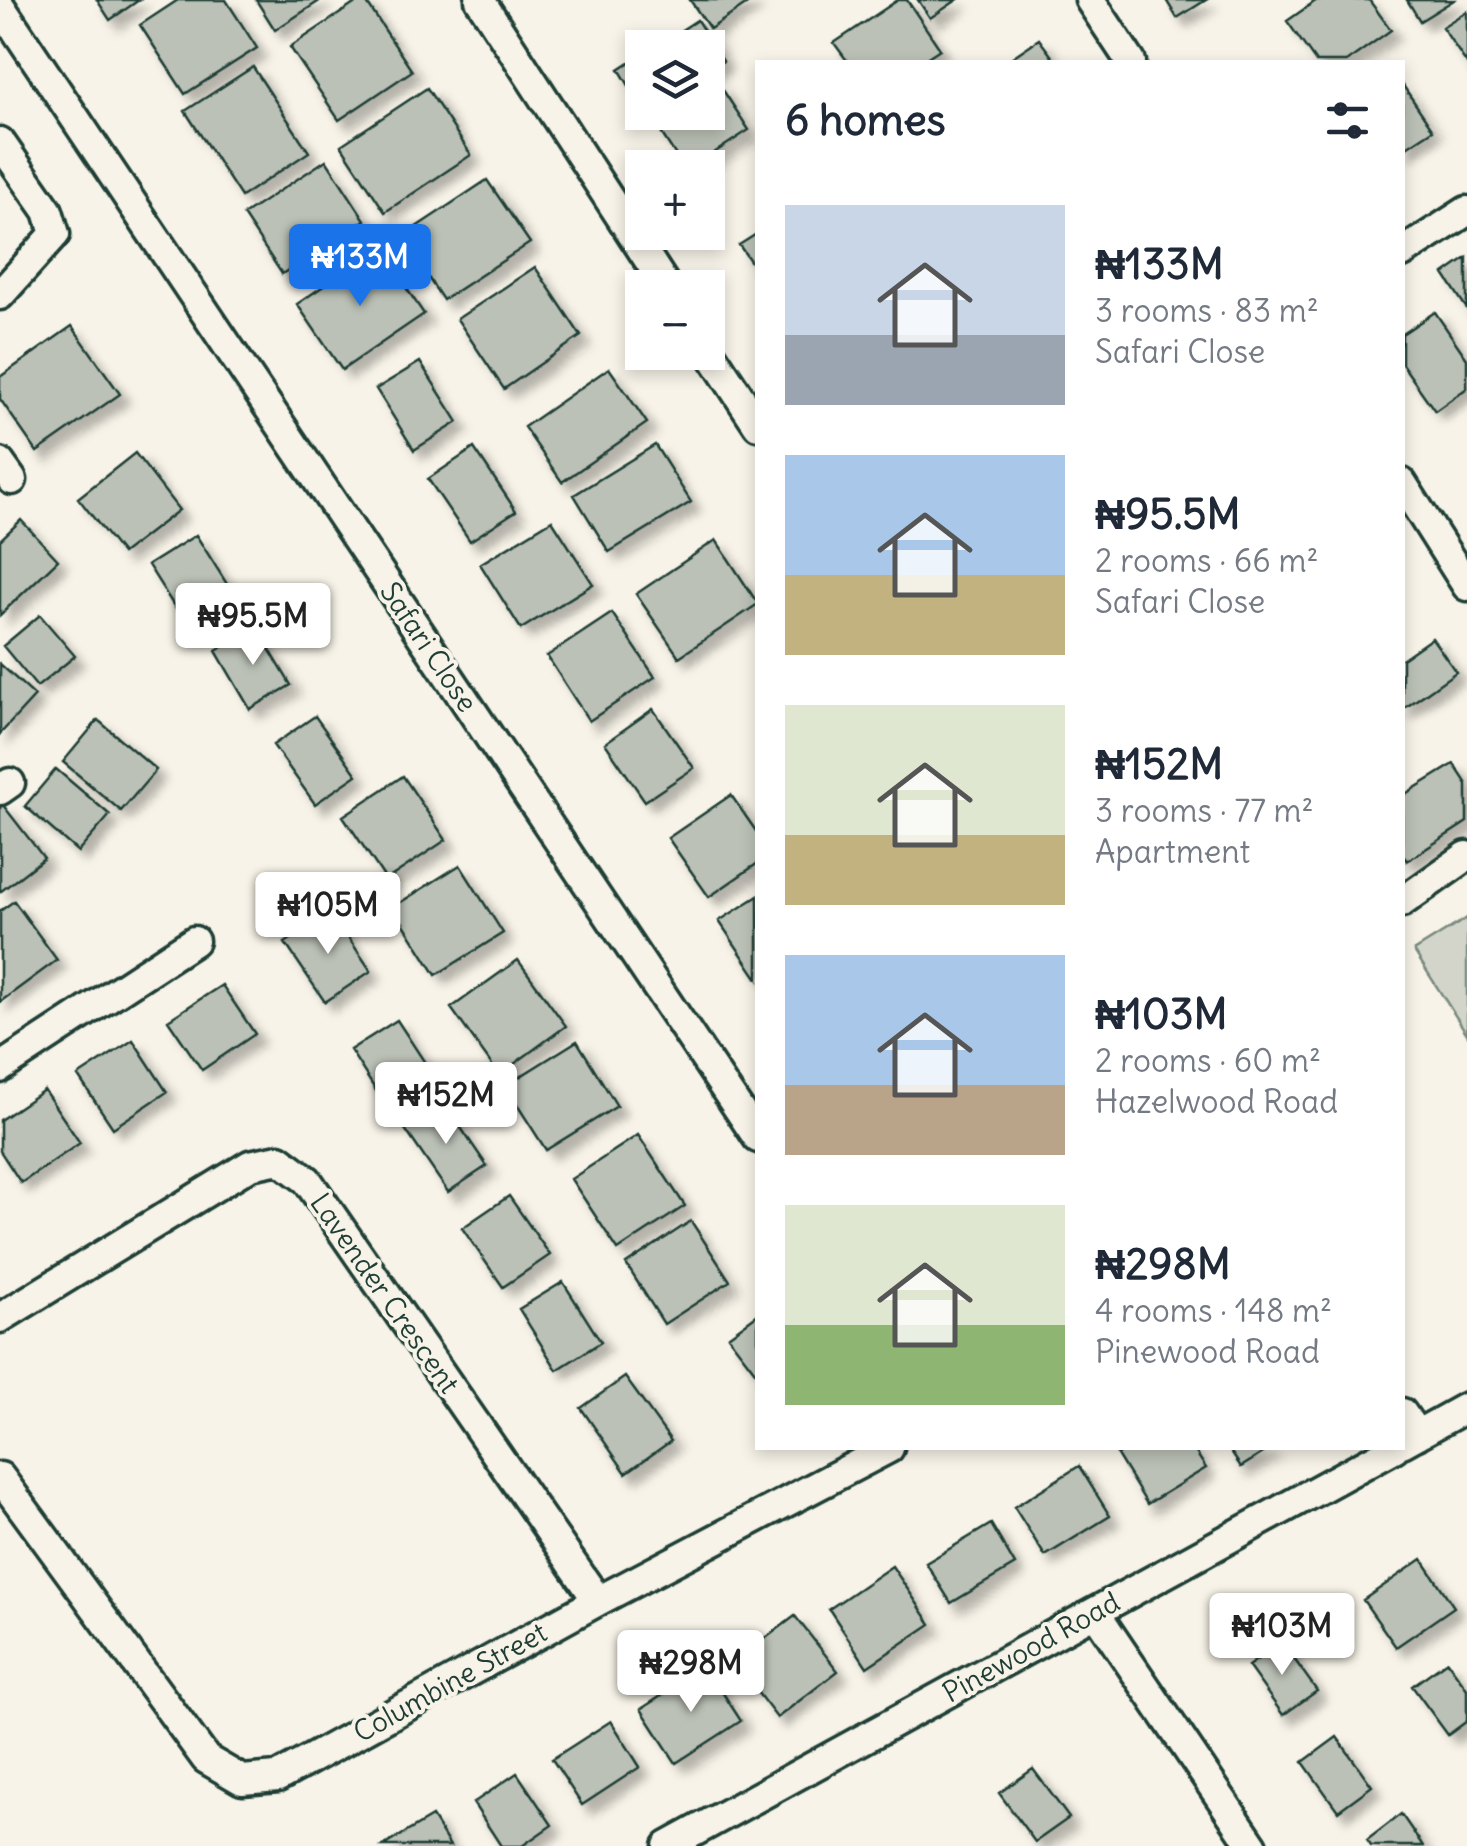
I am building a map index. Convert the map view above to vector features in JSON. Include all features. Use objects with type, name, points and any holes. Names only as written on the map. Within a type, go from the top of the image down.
[{"type":"street","points":[[480,0],[656,270]]},
{"type":"street","points":[[1090,0],[1130,60]]},
{"type":"street","name":"Safari Close","points":[[0,6],[755,1134]]},
{"type":"street","points":[[0,142],[48,211],[55,234],[0,295]]},
{"type":"street","points":[[1405,251],[1467,211]]},
{"type":"street","points":[[722,370],[755,421]]},
{"type":"street","points":[[1405,488],[1467,586]]},
{"type":"street","points":[[1405,900],[1467,856]]},
{"type":"street","points":[[0,1068],[194,941]]},
{"type":"street","name":"Lavender Crescent","points":[[0,1318],[250,1165],[279,1158],[307,1180],[598,1601]]},
{"type":"street","name":"Pinewood Road","points":[[1405,1435],[1467,1408]]},
{"type":"street","name":"Columbine Street","points":[[0,1477],[206,1759],[242,1780],[278,1777],[598,1601],[885,1450]]},
{"type":"street","name":"Pinewood Road","points":[[668,1846],[1095,1612],[1378,1450]]},
{"type":"street","points":[[1095,1612],[1253,1846]]},
{"type":"shaded area","points":[[1467,918],[1467,1034],[1414,951]]},
{"type":"building","points":[[97,0],[139,0],[110,20]]},
{"type":"building","points":[[178,0],[226,0],[257,48],[185,94],[140,25]]},
{"type":"building","points":[[256,0],[321,0],[275,30]]},
{"type":"building","points":[[365,0],[412,71],[339,120],[290,47]]},
{"type":"building","points":[[690,0],[753,0],[710,29]]},
{"type":"building","points":[[898,0],[907,0],[940,49],[923,60],[847,60],[834,43]]},
{"type":"building","points":[[918,0],[957,0],[930,18]]},
{"type":"building","points":[[1166,0],[1206,0],[1177,18]]},
{"type":"building","points":[[1317,0],[1369,0],[1391,30],[1349,60],[1315,60],[1287,21]]},
{"type":"building","points":[[1407,0],[1454,0],[1420,21]]},
{"type":"building","points":[[1467,11],[1467,64],[1442,27]]},
{"type":"building","points":[[697,20],[703,30],[682,30]]},
{"type":"building","points":[[1039,39],[1055,60],[1008,60]]},
{"type":"building","points":[[253,67],[309,152],[241,197],[185,111]]},
{"type":"building","points":[[427,88],[471,155],[385,212],[341,145]]},
{"type":"building","points":[[1405,88],[1433,130],[1405,148]]},
{"type":"building","points":[[725,93],[749,130],[718,150],[672,150],[659,130],[725,130]]},
{"type":"building","points":[[326,160],[365,220],[282,274],[243,215]]},
{"type":"building","points":[[487,180],[530,243],[443,300],[401,237]]},
{"type":"building","points":[[755,235],[755,268],[739,245]]},
{"type":"building","points":[[379,248],[424,314],[342,370],[297,304]]},
{"type":"building","points":[[1467,258],[1467,309],[1444,274]]},
{"type":"building","points":[[535,267],[581,336],[504,389],[457,319]]},
{"type":"building","points":[[1435,312],[1467,359],[1467,388],[1435,411],[1405,368],[1405,332]]},
{"type":"building","points":[[72,326],[120,394],[37,452],[0,399],[0,377]]},
{"type":"building","points":[[420,362],[458,422],[414,450],[376,389]]},
{"type":"building","points":[[609,368],[647,423],[562,482],[524,427]]},
{"type":"building","points":[[655,445],[691,502],[609,552],[574,495]]},
{"type":"building","points":[[474,448],[516,511],[470,541],[428,479]]},
{"type":"building","points":[[135,453],[179,510],[122,554],[78,498]]},
{"type":"building","points":[[21,520],[58,560],[0,615],[0,540]]},
{"type":"building","points":[[552,520],[593,584],[521,629],[480,564]]},
{"type":"building","points":[[196,535],[239,603],[191,633],[148,565]]},
{"type":"building","points":[[716,540],[755,599],[755,606],[679,657],[636,594]]},
{"type":"building","points":[[612,613],[655,677],[589,721],[547,656]]},
{"type":"building","points":[[40,615],[75,656],[37,687],[3,646]]},
{"type":"building","points":[[256,627],[291,685],[250,709],[216,651]]},
{"type":"building","points":[[1432,638],[1456,672],[1405,708],[1405,657]]},
{"type":"building","points":[[0,664],[35,696],[0,734]]},
{"type":"building","points":[[653,709],[694,768],[645,801],[605,743]]},
{"type":"building","points":[[315,716],[357,775],[315,804],[273,745]]},
{"type":"building","points":[[98,720],[156,770],[121,811],[63,762]]},
{"type":"building","points":[[1454,764],[1467,784],[1467,822],[1407,861],[1405,794]]},
{"type":"building","points":[[56,769],[110,815],[78,852],[25,806]]},
{"type":"building","points":[[403,776],[446,840],[386,880],[343,816]]},
{"type":"building","points":[[731,795],[755,830],[755,865],[709,897],[668,838]]},
{"type":"building","points":[[3,805],[44,858],[0,892],[0,807]]},
{"type":"building","points":[[460,865],[503,933],[436,975],[393,907]]},
{"type":"building","points":[[755,898],[755,975],[719,921]]},
{"type":"building","points":[[14,901],[57,960],[0,1002],[0,911]]},
{"type":"building","points":[[331,912],[371,971],[325,1002],[285,943]]},
{"type":"building","points":[[518,960],[566,1026],[499,1075],[451,1008]]},
{"type":"building","points":[[222,985],[255,1034],[202,1070],[168,1020]]},
{"type":"building","points":[[397,1020],[435,1078],[387,1108],[350,1050]]},
{"type":"building","points":[[133,1040],[167,1092],[113,1128],[78,1076]]},
{"type":"building","points":[[577,1041],[617,1106],[546,1150],[505,1086]]},
{"type":"building","points":[[44,1090],[80,1143],[21,1183],[0,1151],[0,1120]]},
{"type":"building","points":[[444,1103],[487,1166],[448,1192],[405,1129]]},
{"type":"building","points":[[638,1135],[685,1206],[618,1250],[571,1179]]},
{"type":"building","points":[[509,1196],[550,1255],[503,1287],[462,1228]]},
{"type":"building","points":[[691,1221],[730,1281],[664,1324],[626,1264]]},
{"type":"building","points":[[563,1282],[601,1342],[557,1370],[519,1309]]},
{"type":"building","points":[[755,1316],[755,1371],[728,1336]]},
{"type":"building","points":[[625,1377],[671,1441],[626,1473],[581,1408]]},
{"type":"building","points":[[1126,1450],[1194,1450],[1206,1468],[1147,1504],[1117,1455]]},
{"type":"building","points":[[1229,1450],[1268,1450],[1241,1467]]},
{"type":"building","points":[[1079,1466],[1110,1516],[1045,1556],[1014,1507]]},
{"type":"building","points":[[991,1524],[1015,1565],[951,1603],[926,1563]]},
{"type":"building","points":[[1422,1559],[1454,1607],[1396,1647],[1363,1600]]},
{"type":"building","points":[[892,1566],[931,1624],[867,1667],[829,1609]]},
{"type":"building","points":[[795,1616],[838,1671],[777,1718],[734,1662]]},
{"type":"building","points":[[1282,1642],[1317,1691],[1283,1715],[1248,1666]]},
{"type":"building","points":[[1447,1661],[1467,1689],[1467,1721],[1448,1735],[1412,1686]]},
{"type":"building","points":[[706,1667],[741,1721],[676,1763],[641,1709]]},
{"type":"building","points":[[611,1721],[640,1767],[582,1805],[552,1759]]},
{"type":"building","points":[[1337,1737],[1372,1786],[1338,1811],[1303,1762]]},
{"type":"building","points":[[1033,1769],[1069,1818],[1035,1842],[999,1793]]},
{"type":"building","points":[[517,1773],[552,1825],[522,1846],[501,1846],[473,1803]]},
{"type":"building","points":[[1401,1814],[1423,1846],[1371,1846],[1367,1840]]},
{"type":"building","points":[[432,1817],[450,1846],[383,1846]]}]
